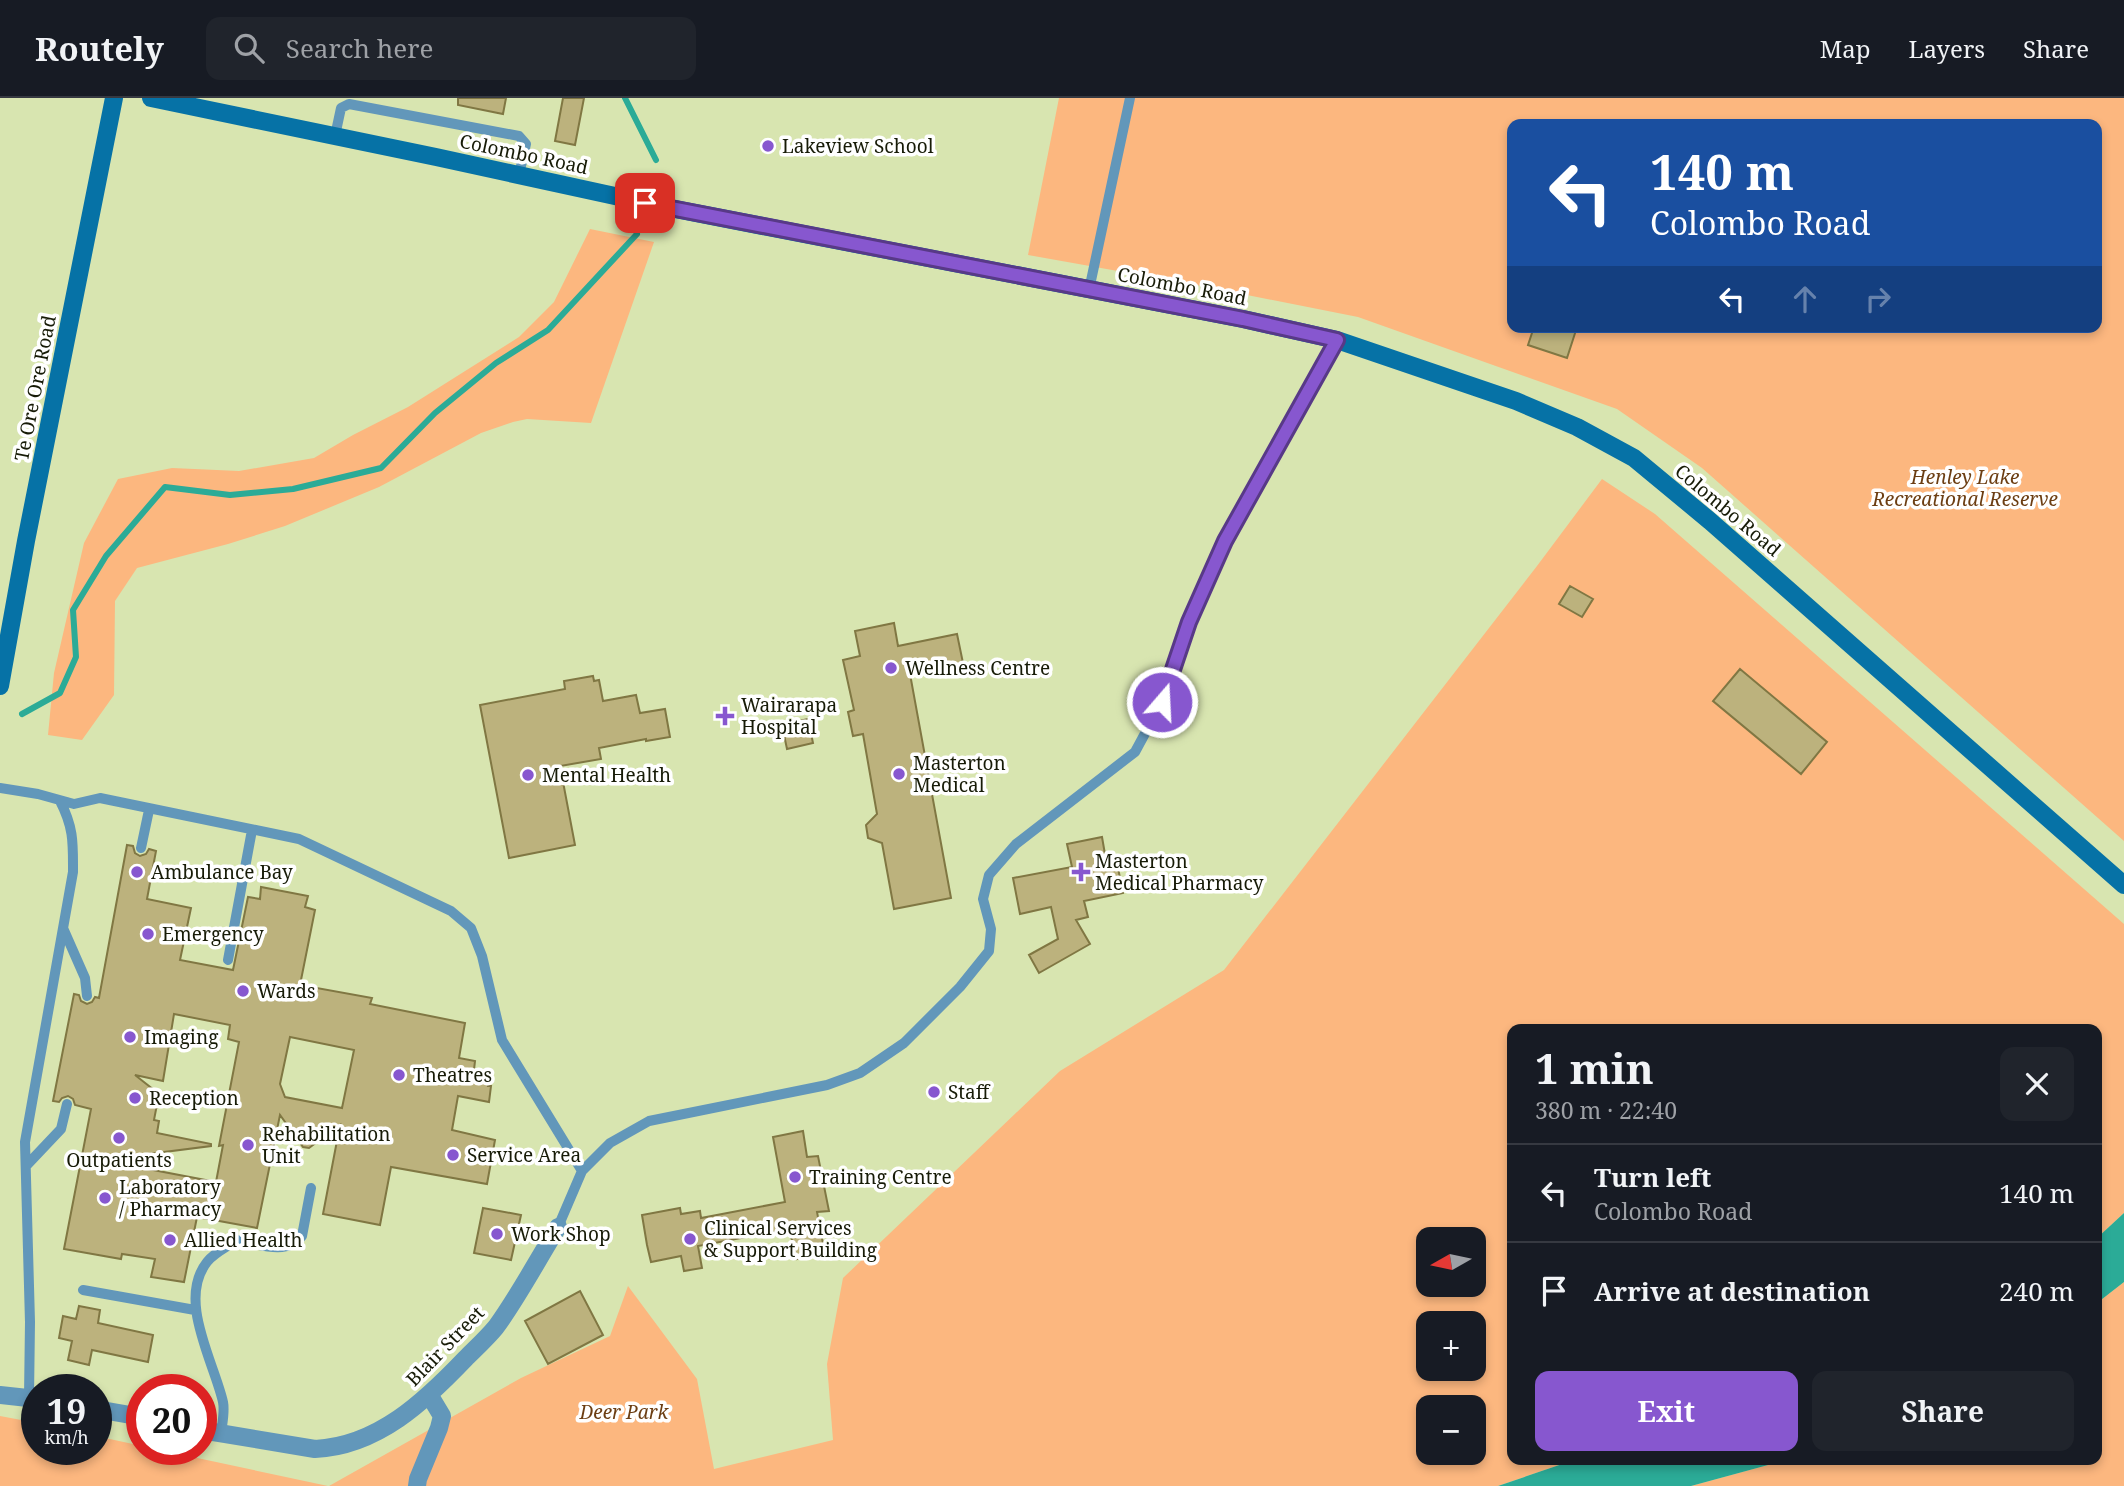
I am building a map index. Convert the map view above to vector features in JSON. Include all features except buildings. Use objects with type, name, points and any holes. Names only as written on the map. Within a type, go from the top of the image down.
[{"type":"street","name":"Te Ore Ore Road","points":[[0,686],[114,98]]},
{"type":"street","name":"Colombo Road","points":[[151,98],[670,208],[1243,319],[1337,340],[1516,401],[1577,427],[1634,458],[1731,539],[2124,884]]},
{"type":"street","name":"Blair Street","points":[[217,1433],[304,1447],[334,1448],[369,1436],[430,1396],[495,1327],[558,1227]]},
{"type":"street","points":[[0,1395],[21,1397]]},
{"type":"street","points":[[417,1486],[442,1416],[430,1396]]},
{"type":"lane","points":[[1089,290],[1130,98]]},
{"type":"lane","points":[[335,135],[341,108],[349,104],[519,136],[526,144],[519,175]]},
{"type":"lane","points":[[558,1227],[582,1171],[610,1143],[649,1121],[827,1085],[860,1073],[904,1044],[960,987],[989,951],[991,929],[983,899],[989,876],[1016,844],[1135,752],[1162,702],[1189,622],[1225,541],[1337,340]]},
{"type":"lane","points":[[0,788],[38,794],[74,804],[100,798],[299,839],[451,911],[471,928],[482,956],[502,1040],[582,1171]]},
{"type":"lane","points":[[32,1374],[25,1142],[74,872],[73,836],[60,802]]},
{"type":"lane","points":[[141,848],[149,810]]},
{"type":"lane","points":[[228,960],[252,830]]},
{"type":"lane","points":[[63,928],[85,978],[87,996]]},
{"type":"lane","points":[[26,1166],[61,1129],[67,1104]]},
{"type":"lane","points":[[222,1434],[223,1404],[195,1310],[199,1279],[205,1264],[237,1240],[281,1248],[290,1247],[297,1242],[302,1236],[311,1188]]},
{"type":"lane","points":[[83,1290],[195,1310]]},
{"type":"green space","name":"Henley Lake Recreational Reserve","points":[[1059,98],[2124,98],[2124,841],[1702,468],[1617,409],[1358,317],[1028,255]]},
{"type":"green space","points":[[590,229],[654,242],[591,423],[527,419],[513,422],[481,433],[379,487],[285,526],[137,568],[115,601],[114,695],[82,740],[48,735],[54,673],[84,543],[118,479],[172,468],[239,471],[314,458],[408,407],[519,337],[554,302]]},
{"type":"green space","name":"Deer Park","points":[[1602,479],[1655,514],[2124,924],[2124,1213],[2102,1233],[2102,1024],[1507,1024],[1507,1465],[1559,1465],[1498,1486],[329,1486],[521,1378],[610,1336],[628,1286],[697,1379],[714,1469],[833,1440],[827,1364],[843,1278],[1060,1071],[1224,970]]},
{"type":"green space","points":[[2124,1282],[2124,1486],[1691,1486],[1768,1465],[2102,1465],[2102,1299]]},
{"type":"green space","points":[[0,1416],[21,1420],[21,1465],[112,1465],[112,1439],[126,1443],[126,1465],[217,1465],[217,1462],[328,1486],[0,1486]]},
{"type":"water","points":[[2124,1213],[2124,1282],[2102,1299],[2102,1233]]},
{"type":"water","points":[[1559,1465],[1768,1465],[1691,1486],[1498,1486]]},
{"type":"waterway","points":[[625,98],[656,160]]},
{"type":"waterway","points":[[22,714],[60,693],[76,657],[73,610],[106,556],[165,487],[230,495],[293,489],[381,468],[435,413],[496,363],[548,330],[637,234]]},
{"type":"place","name":"Lakeview School","points":[[768,146]]},
{"type":"place","name":"Wellness Centre","points":[[891,668]]},
{"type":"place","name":"Wairarapa Hospital","points":[[725,716]]},
{"type":"place","name":"Masterton Medical","points":[[899,774]]},
{"type":"place","name":"Mental Health","points":[[528,775]]},
{"type":"place","name":"Ambulance Bay","points":[[137,872]]},
{"type":"place","name":"Masterton Medical Pharmacy","points":[[1081,872]]},
{"type":"place","name":"Emergency","points":[[148,934]]},
{"type":"place","name":"Wards","points":[[243,991]]},
{"type":"place","name":"Imaging","points":[[130,1037]]},
{"type":"place","name":"Theatres","points":[[399,1075]]},
{"type":"place","name":"Staff","points":[[934,1092]]},
{"type":"place","name":"Reception","points":[[135,1098]]},
{"type":"place","name":"Outpatients","points":[[119,1138]]},
{"type":"place","name":"Rehabilitation Unit","points":[[248,1145]]},
{"type":"place","name":"Service Area","points":[[453,1155]]},
{"type":"place","name":"Training Centre","points":[[795,1177]]},
{"type":"place","name":"Laboratory / Pharmacy","points":[[105,1198]]},
{"type":"place","name":"Work Shop","points":[[497,1234]]},
{"type":"place","name":"Clinical Services & Support Building","points":[[690,1239]]},
{"type":"place","name":"Allied Health","points":[[170,1240]]},
{"type":"route","points":[[645,203],[1243,319],[1337,340],[1225,541],[1189,622],[1162,702]]}]
